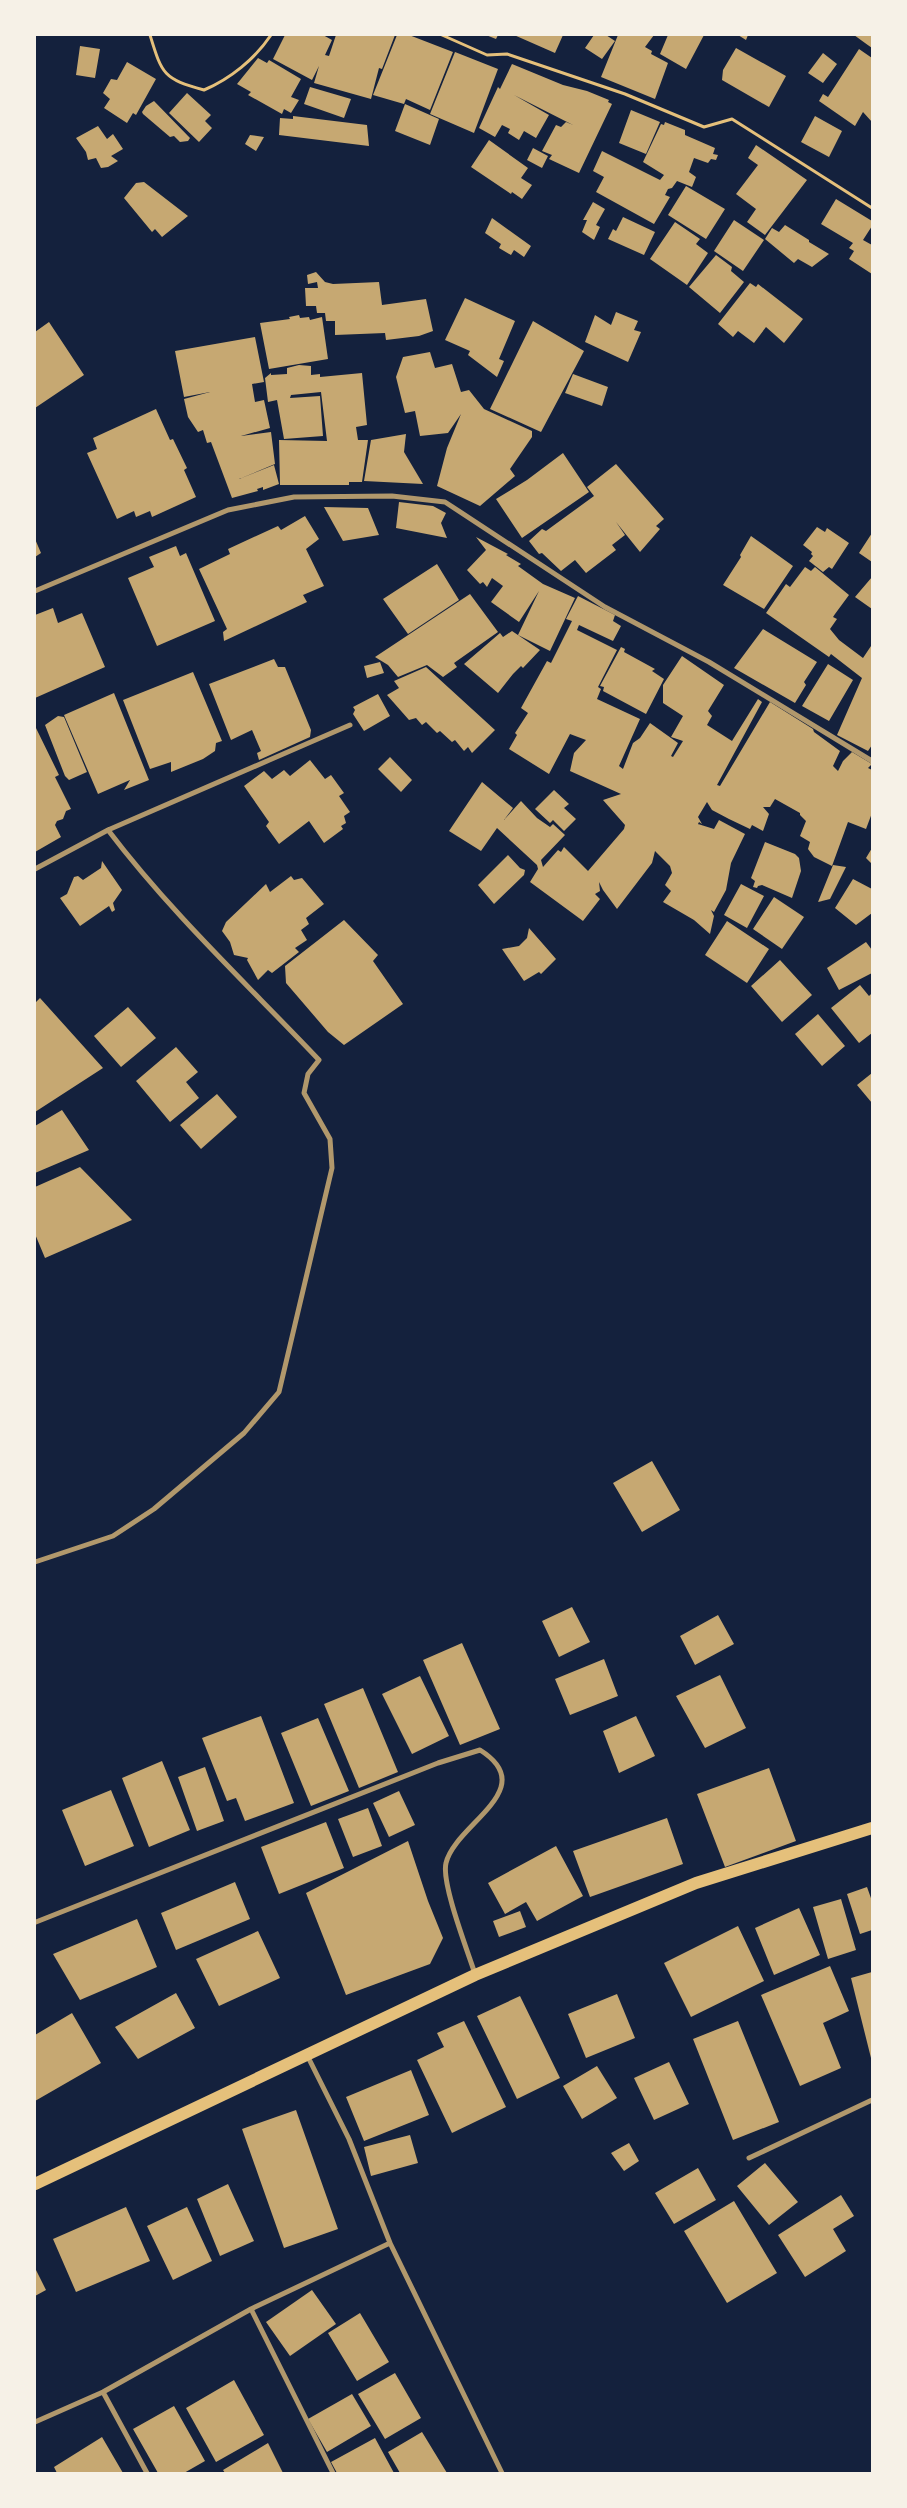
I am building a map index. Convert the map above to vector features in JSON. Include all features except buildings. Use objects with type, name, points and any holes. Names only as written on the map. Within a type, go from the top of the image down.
[{"type":"main road","points":[[35,2184],[475,1975],[696,1883],[872,1828]]},
{"type":"street","points":[[35,591],[228,510],[294,497],[392,496],[445,502],[605,607],[709,662],[872,761]]},
{"type":"street","points":[[35,869],[108,830],[350,725]]},
{"type":"street","points":[[35,1562],[113,1536],[154,1509],[244,1433],[279,1392],[332,1168],[330,1139],[304,1093],[308,1074],[319,1060],[248,984],[174,911],[108,830]]},
{"type":"street","points":[[36,1922],[438,1763],[480,1750],[495,1760],[502,1775],[498,1794],[486,1813],[470,1827],[452,1848],[445,1865],[451,1901],[475,1975]]},
{"type":"street","points":[[306,2055],[349,2139],[390,2243],[502,2473]]},
{"type":"street","points":[[749,2158],[872,2100]]},
{"type":"street","points":[[35,2422],[103,2392],[251,2309],[390,2243]]},
{"type":"street","points":[[251,2309],[334,2473]]},
{"type":"street","points":[[103,2392],[147,2473]]},
{"type":"path","points":[[150,35],[160,67],[169,77],[204,90],[221,83],[240,70],[271,35]]},
{"type":"path","points":[[442,35],[487,55],[507,54],[626,94],[704,128],[732,118],[872,208]]}]
